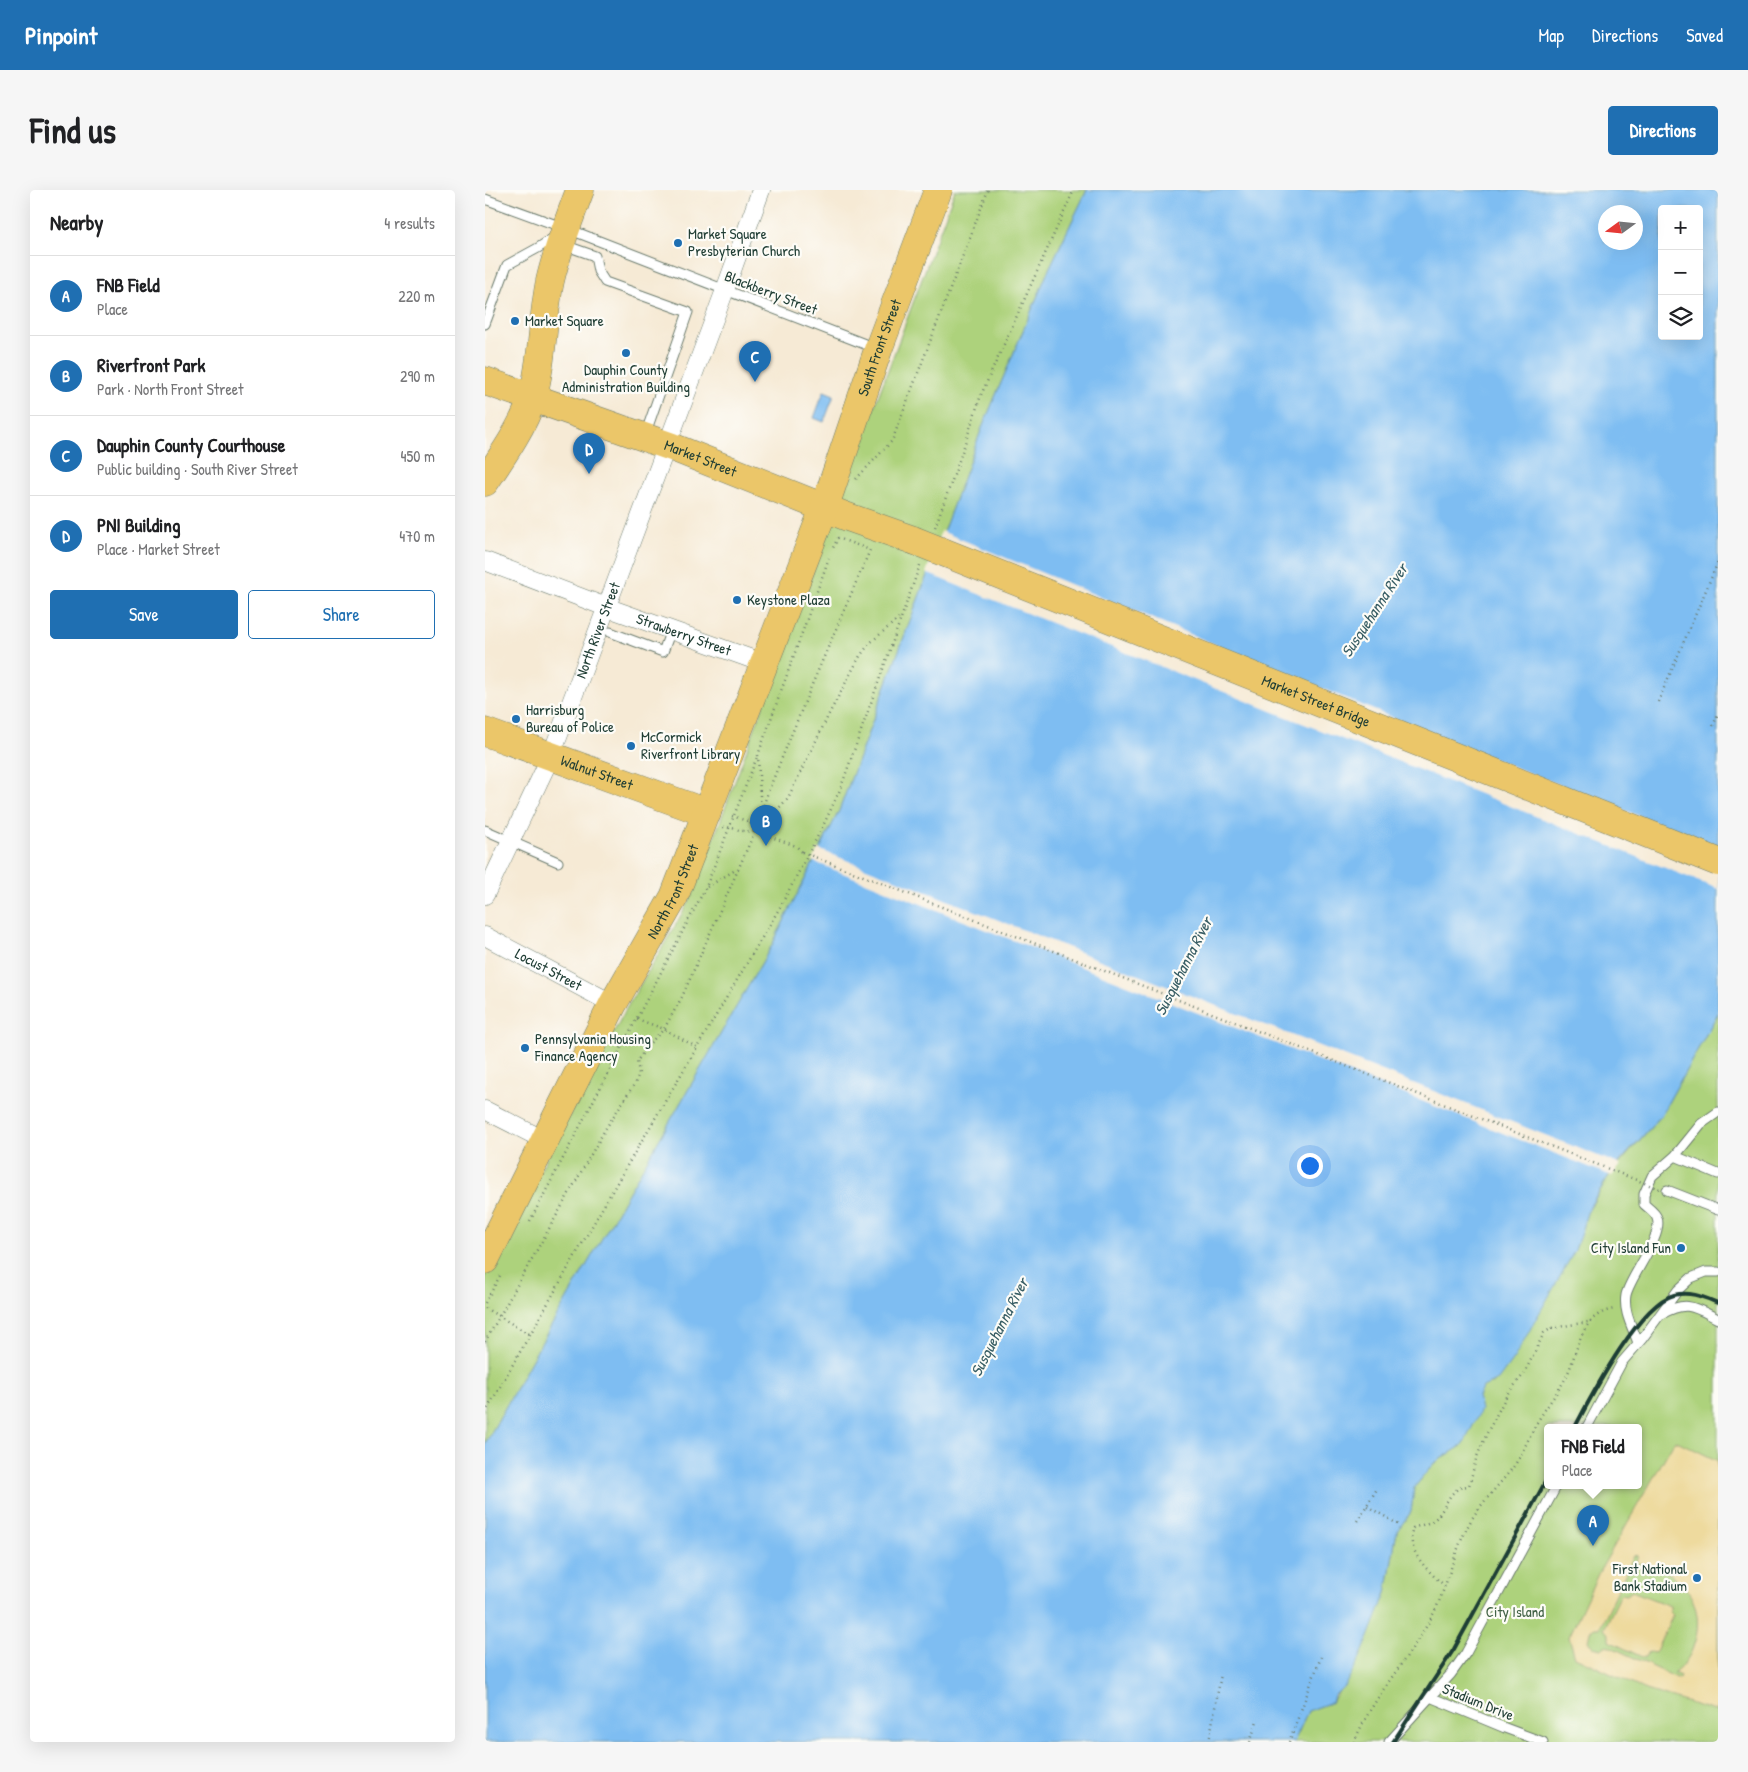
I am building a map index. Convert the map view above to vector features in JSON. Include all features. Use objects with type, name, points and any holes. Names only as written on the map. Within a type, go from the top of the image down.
[{"type":"main road","points":[[485,482],[511,442],[531,399],[541,351],[550,281],[580,190]]},
{"type":"main road","name":"South Front Street","points":[[825,506],[878,350],[938,190]]},
{"type":"main road","name":"Market Street","points":[[485,382],[655,441],[825,506],[845,516],[922,544]]},
{"type":"main road","name":"North Front Street","points":[[494,1264],[544,1140],[613,1004],[674,896],[723,819],[763,662],[825,506]]},
{"type":"main road","name":"Market Street Bridge","points":[[922,544],[1718,862]]},
{"type":"main road","name":"Walnut Street","points":[[485,732],[723,819]]},
{"type":"street","name":"North River Street","points":[[485,895],[551,756],[606,607],[655,441],[725,290],[761,190]]},
{"type":"street","name":"Strawberry Street","points":[[485,561],[606,607],[763,662]]},
{"type":"street","name":"Locust Street","points":[[485,936],[613,1004]]},
{"type":"street","points":[[485,1110],[544,1140]]},
{"type":"lane","name":"Blackberry Street","points":[[485,199],[564,236],[601,242],[878,350]]},
{"type":"lane","points":[[485,324],[507,265],[514,260],[564,236],[595,256]]},
{"type":"lane","points":[[601,242],[595,256],[599,271],[605,282],[688,312],[655,441]]},
{"type":"lane","points":[[610,632],[663,652],[671,630]]},
{"type":"lane","points":[[485,830],[558,862]]},
{"type":"lane","points":[[1638,1343],[1627,1313],[1626,1295],[1658,1229],[1656,1215],[1644,1204],[1644,1194],[1652,1176],[1675,1156],[1701,1124],[1718,1112]]},
{"type":"lane","points":[[1675,1156],[1718,1174]]},
{"type":"lane","points":[[1664,1190],[1718,1210]]},
{"type":"lane","points":[[1589,1424],[1621,1362],[1638,1343],[1678,1290],[1691,1278],[1706,1272],[1718,1272]]},
{"type":"lane","points":[[1657,1317],[1682,1305],[1695,1307],[1718,1319]]},
{"type":"lane","points":[[1389,1742],[1451,1674],[1466,1652],[1555,1489]]},
{"type":"lane","name":"Stadium Drive","points":[[1430,1697],[1543,1742]]},
{"type":"lane","points":[[1396,1742],[1399,1732]]},
{"type":"path","points":[[854,486],[856,479],[893,441],[988,190]]},
{"type":"path","points":[[485,1413],[529,1334],[779,909],[821,830],[840,790],[901,616],[922,544],[957,467],[981,395],[1074,190]]},
{"type":"path","points":[[485,1342],[606,1128],[635,1083],[639,1074],[637,1062],[651,1042],[664,1029],[682,997],[737,868],[755,831],[768,792],[870,550],[838,538],[829,555],[827,567],[803,626],[757,755],[723,819],[723,845],[705,887],[637,1019],[526,1226]]},
{"type":"path","points":[[1659,702],[1718,562]]},
{"type":"path","points":[[761,816],[779,808],[788,798],[860,656],[870,643],[901,616]]},
{"type":"path","points":[[1713,726],[1718,714]]},
{"type":"path","points":[[757,755],[761,816]]},
{"type":"path","points":[[723,819],[750,822],[755,831]]},
{"type":"path","points":[[723,819],[744,833],[755,831],[796,846],[803,852],[1664,1190]]},
{"type":"path","points":[[705,887],[737,868]]},
{"type":"path","points":[[637,1019],[664,1029],[697,1048]]},
{"type":"path","points":[[485,1303],[494,1264]]},
{"type":"path","points":[[485,1308],[529,1334]]},
{"type":"path","points":[[1353,1742],[1376,1699],[1430,1620],[1469,1524],[1515,1464],[1566,1376],[1588,1322],[1599,1313],[1612,1309],[1627,1308]]},
{"type":"path","points":[[1445,1586],[1432,1574],[1415,1552],[1410,1536],[1413,1528],[1435,1519],[1454,1491],[1461,1486],[1469,1486],[1476,1458],[1487,1432],[1508,1393],[1524,1374],[1544,1333],[1552,1328],[1588,1322]]},
{"type":"path","points":[[1357,1522],[1377,1489]]},
{"type":"path","points":[[1367,1506],[1401,1526]]},
{"type":"path","points":[[1289,1742],[1321,1657]]},
{"type":"path","points":[[1209,1742],[1221,1674]]},
{"type":"path","points":[[1250,1742],[1257,1721]]},
{"type":"green space","points":[[955,190],[1087,190],[1049,269],[982,428],[839,811],[771,947],[539,1347],[485,1444],[485,1274],[626,1009],[689,902]]},
{"type":"green space","name":"City Island","points":[[1718,1013],[1718,1742],[1294,1742],[1308,1711],[1332,1702],[1358,1662],[1386,1593],[1397,1531],[1411,1512],[1414,1488],[1434,1463],[1463,1445],[1482,1388],[1493,1384],[1575,1250],[1587,1213],[1608,1177],[1660,1117]]},
{"type":"sand","name":"First National Bank Stadium","points":[[1675,1440],[1718,1461],[1718,1712],[1643,1689],[1575,1657],[1569,1637],[1598,1574]],"holes":[[[1634,1555],[1638,1556],[1635,1563],[1650,1565],[1676,1578],[1686,1588],[1693,1600],[1697,1614],[1697,1629],[1689,1656],[1684,1664],[1674,1673],[1680,1676],[1679,1679],[1607,1645],[1601,1649],[1593,1647],[1588,1641],[1590,1631],[1600,1628]]]},
{"type":"sand","name":"First National Bank Stadium","points":[[1632,1591],[1670,1606],[1670,1612],[1673,1615],[1655,1653],[1649,1652],[1644,1658],[1609,1641],[1609,1635],[1604,1629],[1621,1594],[1627,1595]]},
{"type":"water","name":"Susquehanna River","points":[[1087,190],[1718,190],[1718,1013],[1660,1117],[1617,1165],[1592,1203],[1575,1250],[1514,1358],[1498,1380],[1483,1387],[1478,1396],[1481,1410],[1463,1445],[1434,1463],[1414,1488],[1411,1512],[1397,1531],[1386,1593],[1358,1662],[1345,1685],[1334,1696],[1332,1702],[1308,1711],[1294,1742],[485,1742],[485,1444],[539,1347],[771,947],[839,811],[982,428],[1049,269]]},
{"type":"water","points":[[824,391],[834,395],[824,422],[814,418]]},
{"type":"pier","points":[[941,531],[1451,742],[1718,847],[1718,889],[926,573]]},
{"type":"pier","points":[[818,849],[1621,1165],[1612,1176],[812,861]]},
{"type":"railway","points":[[1577,1424],[1618,1352],[1646,1315],[1660,1302],[1674,1295],[1686,1294],[1696,1295],[1718,1303]]},
{"type":"railway","points":[[1393,1742],[1454,1649],[1544,1484]]},
{"type":"place","name":"Market Square Presbyterian Church","points":[[678,243]]},
{"type":"place","name":"Market Square","points":[[515,321]]},
{"type":"place","name":"Dauphin County Administration Building","points":[[626,353]]},
{"type":"place","name":"Dauphin County Courthouse","points":[[755,382]]},
{"type":"place","name":"PNI Building","points":[[589,474]]},
{"type":"place","name":"Keystone Plaza","points":[[737,600]]},
{"type":"place","name":"Harrisburg Bureau of Police","points":[[516,719]]},
{"type":"place","name":"McCormick Riverfront Library","points":[[631,746]]},
{"type":"place","name":"Riverfront Park","points":[[766,846]]},
{"type":"place","name":"Pennsylvania Housing Finance Agency","points":[[525,1048]]},
{"type":"place","name":"City Island Fun","points":[[1681,1248]]},
{"type":"place","name":"FNB Field","points":[[1593,1546]]},
{"type":"place","name":"First National Bank Stadium","points":[[1697,1578]]}]
